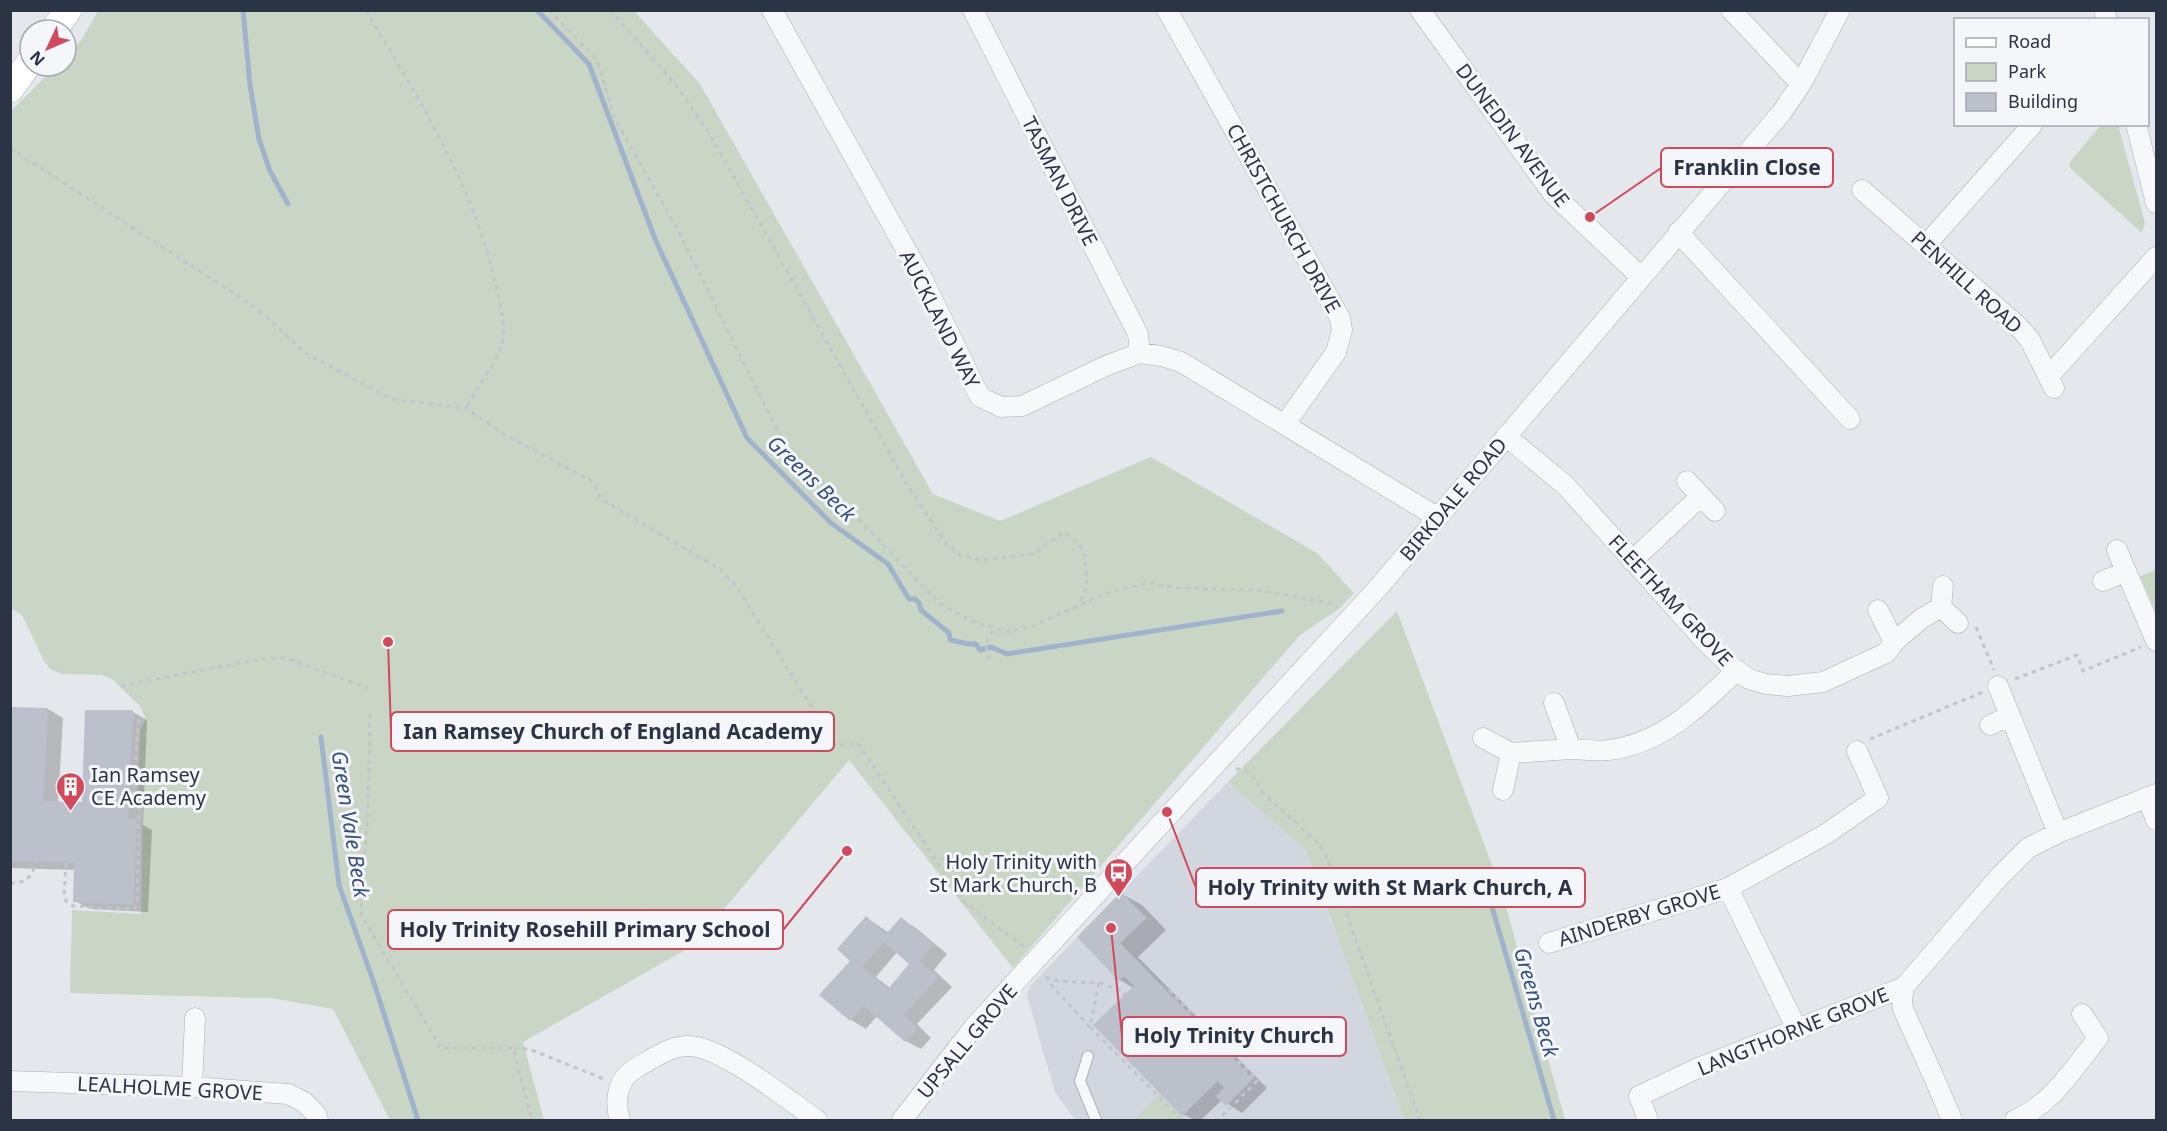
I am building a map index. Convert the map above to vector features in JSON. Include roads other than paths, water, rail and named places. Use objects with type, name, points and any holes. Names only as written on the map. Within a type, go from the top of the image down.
[{"type":"street","name":"AUCKLAND WAY","points":[[772,10],[923,280],[980,397],[1001,407],[1022,406],[1108,365],[1140,353]]},
{"type":"street","name":"TASMAN DRIVE","points":[[973,10],[1138,334],[1140,353]]},
{"type":"street","name":"CHRISTCHURCH DRIVE","points":[[1167,10],[1340,318],[1342,330],[1336,352],[1285,424]]},
{"type":"street","name":"DUNEDIN AVENUE","points":[[1420,10],[1554,195],[1641,277]]},
{"type":"street","points":[[1731,10],[1801,84]]},
{"type":"street","name":"BIRKDALE ROAD","points":[[1034,961],[1377,589],[1782,112],[1801,84],[1840,10]]},
{"type":"street","points":[[1926,244],[2031,126]]},
{"type":"street","points":[[2137,126],[2157,202]]},
{"type":"street","name":"PENHILL ROAD","points":[[1862,190],[2017,325],[2030,340],[2052,382],[2157,257]]},
{"type":"street","points":[[1678,232],[1850,419]]},
{"type":"street","points":[[1140,353],[1181,362],[1437,517]]},
{"type":"street","name":"FLEETHAM GROVE","points":[[1506,436],[1566,486],[1706,642],[1749,678],[1766,684],[1788,686],[1823,682],[1886,653],[1894,642],[1921,619],[1941,608]]},
{"type":"street","points":[[1687,481],[1715,511]]},
{"type":"street","points":[[1632,561],[1701,496]]},
{"type":"street","points":[[2116,550],[2157,640]]},
{"type":"street","points":[[2103,581],[2126,572]]},
{"type":"street","points":[[1943,586],[1941,608],[1958,623]]},
{"type":"street","points":[[1878,610],[1894,642]]},
{"type":"street","points":[[1483,738],[1511,753],[1570,749],[1607,750],[1636,744],[1669,729],[1696,711],[1737,670]]},
{"type":"street","points":[[1997,681],[2058,833]]},
{"type":"street","points":[[1554,703],[1570,749]]},
{"type":"street","points":[[1990,725],[2010,716]]},
{"type":"street","name":"AINDERBY GROVE","points":[[1549,943],[1728,888],[1826,834],[1878,798],[1857,751]]},
{"type":"street","points":[[1503,790],[1511,753]]},
{"type":"street","points":[[2152,795],[2157,820]]},
{"type":"street","name":"LANGTHORNE GROVE","points":[[1648,1120],[1639,1096],[1698,1068],[1904,987],[2021,855],[2037,842],[2152,795]]},
{"type":"street","name":"AINDERBY GROVE","points":[[1728,888],[1797,1029]]},
{"type":"street","name":"UPSALL GROVE","points":[[902,1120],[974,1027],[1034,961]]},
{"type":"street","points":[[1904,987],[1903,1010],[1952,1120]]},
{"type":"street","points":[[2015,1120],[2031,1113],[2044,1103],[2098,1038],[2082,1014]]},
{"type":"street","points":[[192,1087],[195,1018]]},
{"type":"street","points":[[620,1120],[617,1111],[619,1086],[628,1072],[670,1049],[688,1046],[708,1049],[727,1058],[817,1120]]},
{"type":"street","name":"LEALHOLME GROVE","points":[[10,1081],[192,1087],[288,1094],[304,1102],[316,1114],[318,1120]]},
{"type":"lane","points":[[1088,1056],[1080,1081],[1096,1120]]},
{"type":"waterway","points":[[243,10],[250,85],[259,139],[270,171],[288,204]]},
{"type":"waterway","name":"Greens Beck","points":[[537,10],[589,64],[655,239],[747,438],[831,523],[888,564],[909,599],[915,599],[921,610],[949,633],[950,640],[976,644],[980,650],[991,647],[1007,654],[1282,611]]},
{"type":"waterway","name":"Green Vale Beck","points":[[321,737],[339,885],[374,983],[418,1120]]},
{"type":"waterway","name":"Greens Beck","points":[[1488,893],[1554,1120]]},
{"type":"place","name":"Franklin Close","points":[[1590,217]]},
{"type":"place","name":"Ian Ramsey Church of England Academy","points":[[388,642]]},
{"type":"place","name":"Ian Ramsey CE Academy","points":[[70,812]]},
{"type":"place","name":"Holy Trinity with St Mark Church, A","points":[[1167,812]]},
{"type":"place","name":"Holy Trinity Rosehill Primary School","points":[[847,851]]},
{"type":"place","name":"Holy Trinity with St Mark Church, B","points":[[1118,898]]},
{"type":"place","name":"Holy Trinity Church","points":[[1111,928]]}]
